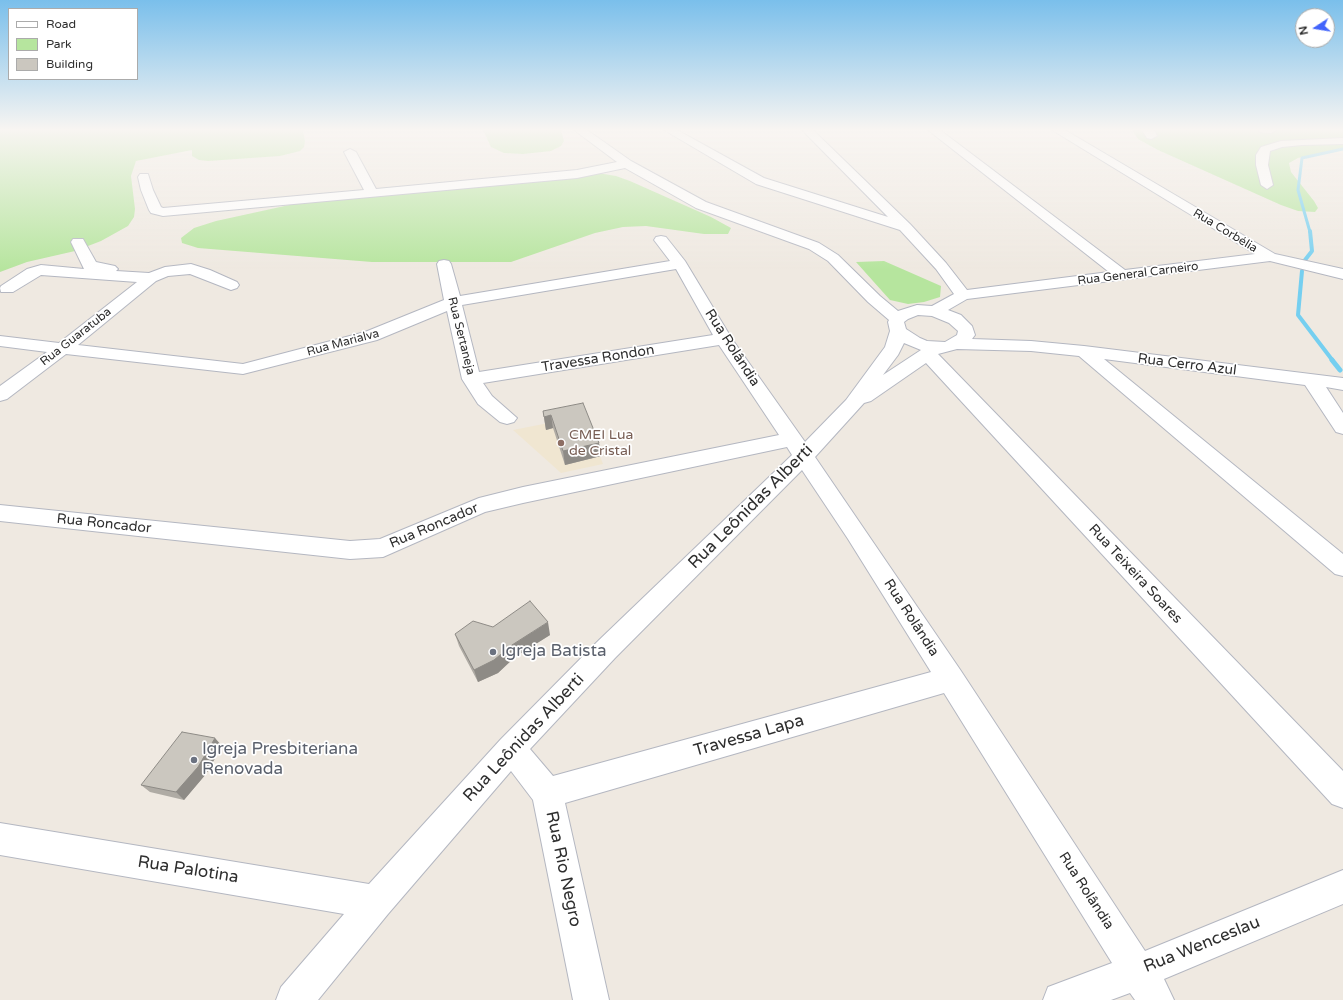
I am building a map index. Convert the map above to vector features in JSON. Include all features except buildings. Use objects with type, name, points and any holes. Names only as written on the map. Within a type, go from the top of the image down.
[{"type":"street","points":[[144,177],[147,190],[156,210],[163,212],[550,177]]},
{"type":"street","points":[[364,177],[373,194]]},
{"type":"street","points":[[650,177],[701,205],[814,246],[833,258],[898,325]]},
{"type":"street","points":[[752,177],[787,191],[905,227]]},
{"type":"street","points":[[854,177],[905,227],[941,266],[963,295]]},
{"type":"street","points":[[994,177],[1123,276]]},
{"type":"street","name":"Rua Corbélia","points":[[1135,177],[1270,257]]},
{"type":"street","points":[[1265,177],[1267,185]]},
{"type":"street","name":"Rua Rolândia","points":[[661,240],[680,264],[724,339],[856,533],[1156,1000]]},
{"type":"street","points":[[78,242],[90,266],[158,275]]},
{"type":"street","name":"Rua General Carneiro","points":[[935,311],[963,295],[1270,257],[1343,274]]},
{"type":"street","name":"Rua Sertaneja","points":[[444,264],[471,379],[485,400],[507,418]]},
{"type":"street","name":"Rua Marialva","points":[[0,340],[243,369],[372,336],[430,313],[453,302],[680,264]]},
{"type":"street","points":[[7,289],[32,272],[41,270],[158,275],[191,269],[205,273],[231,285]]},
{"type":"street","name":"Rua Guaratuba","points":[[0,395],[158,275]]},
{"type":"street","name":"Rua Cerro Azul","points":[[1031,346],[962,324],[955,319],[935,311],[908,312],[898,325],[914,342],[932,351],[957,344],[1031,346],[1084,351],[1343,384]]},
{"type":"street","points":[[957,344],[966,336],[966,330],[962,324]]},
{"type":"street","name":"Rua Leônidas Alberti","points":[[853,404],[894,347],[898,325]]},
{"type":"street","name":"Travessa Rondon","points":[[471,379],[724,339]]},
{"type":"street","name":"Rua Leônidas Alberti","points":[[294,1000],[376,902],[511,749],[798,448],[853,404],[932,351]]},
{"type":"street","name":"Rua Teixeira Soares","points":[[932,351],[1343,793]]},
{"type":"street","points":[[1084,351],[1343,567]]},
{"type":"street","points":[[885,361],[908,368]]},
{"type":"street","points":[[1312,381],[1343,428]]},
{"type":"street","name":"Rua Roncador","points":[[0,513],[350,550],[383,548],[486,504],[523,495],[798,448]]},
{"type":"street","name":"Travessa Lapa","points":[[546,793],[951,679]]},
{"type":"street","name":"Rua Rio Negro","points":[[511,749],[546,793],[591,1000]]},
{"type":"street","name":"Rua Palotina","points":[[0,839],[376,902]]},
{"type":"street","name":"Rua Wenceslau","points":[[1060,1000],[1138,972],[1343,887]]},
{"type":"shaded area","name":"CMEI Lua de Cristal","points":[[584,416],[603,464],[561,473],[513,430]]},
{"type":"green space","points":[[0,177],[131,177],[135,209],[134,217],[128,226],[101,241],[75,251],[27,262],[0,272]]},
{"type":"green space","points":[[561,177],[618,177],[711,217],[731,228],[728,234],[704,234],[646,226],[623,227],[595,233],[511,262],[372,262],[198,248],[182,243],[181,238],[194,228],[216,221],[303,202]]},
{"type":"green space","points":[[1218,177],[1295,177],[1318,208],[1315,212],[1298,211]]},
{"type":"green space","points":[[884,261],[941,286],[940,297],[924,302],[908,304],[890,300],[856,262]]},
{"type":"waterway","points":[[1300,177],[1298,190],[1310,232]]},
{"type":"waterway","points":[[1305,260],[1312,251],[1310,231]]},
{"type":"waterway","points":[[1302,271],[1298,315],[1333,361]]},
{"type":"waterway","points":[[1332,360],[1340,370]]},
{"type":"place","name":"CMEI Lua de Cristal","points":[[561,443]]},
{"type":"place","name":"Igreja Batista","points":[[493,652]]},
{"type":"place","name":"Igreja Presbiteriana Renovada","points":[[194,760]]}]
